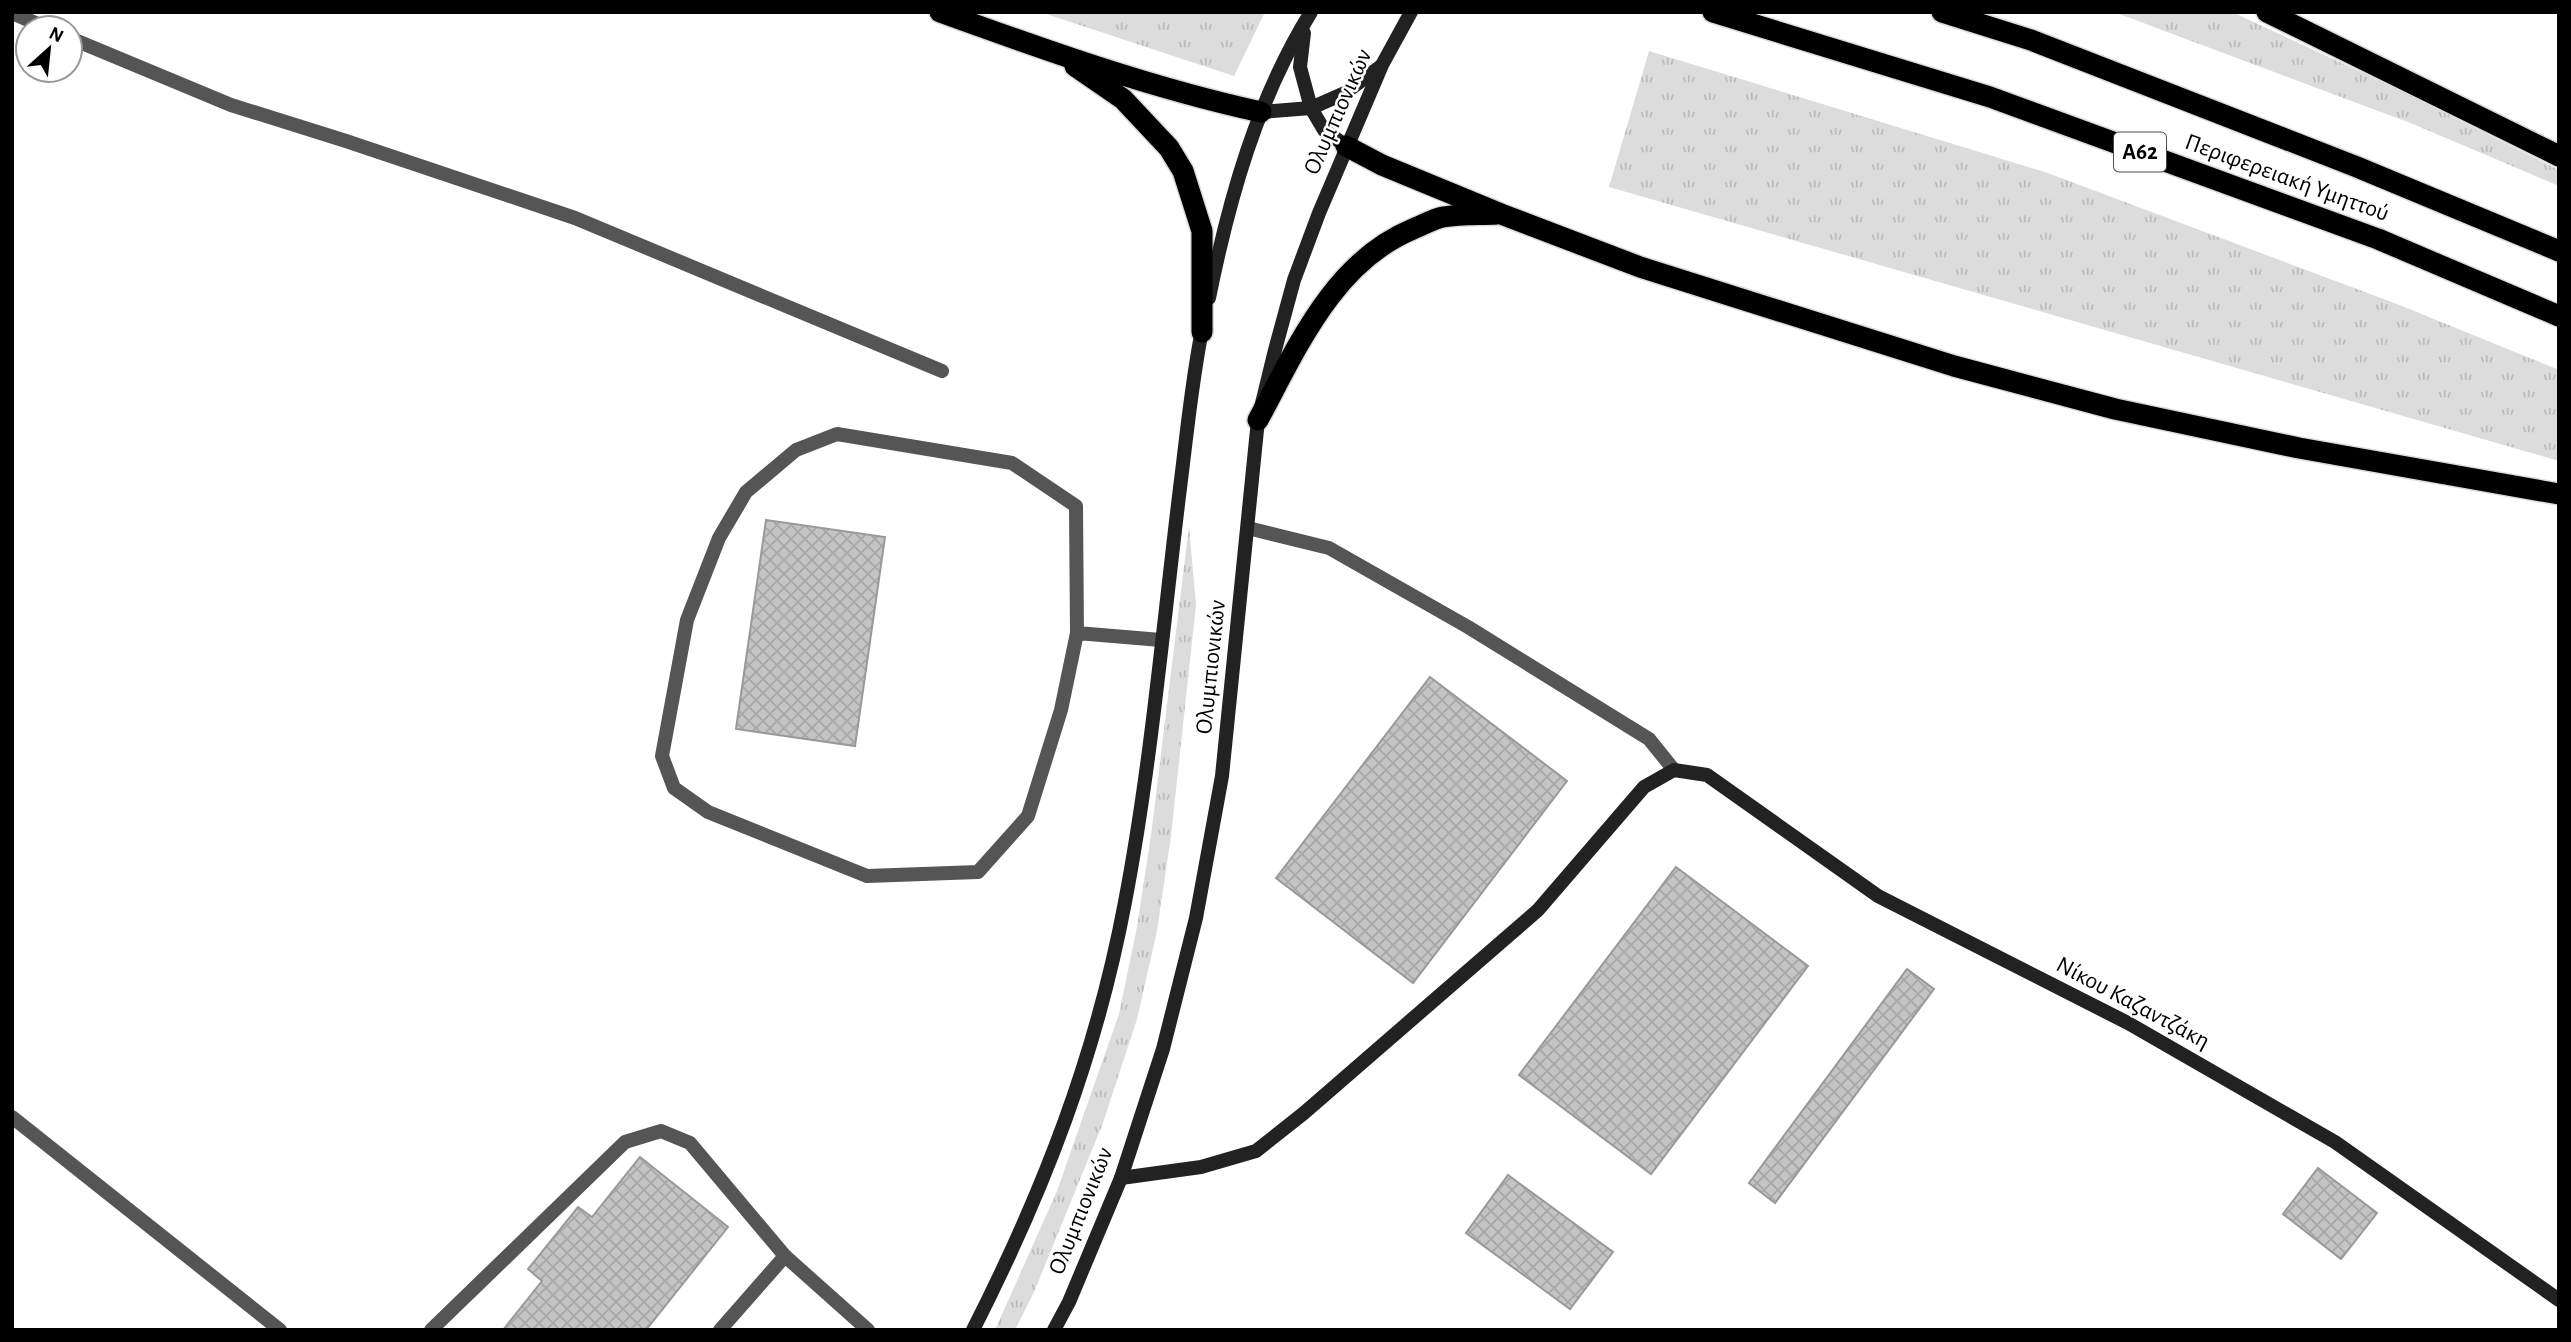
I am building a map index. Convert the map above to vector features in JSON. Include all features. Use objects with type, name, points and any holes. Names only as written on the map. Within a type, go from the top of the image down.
[{"type":"highway","points":[[940,12],[1059,55],[1221,103],[1261,112]]},
{"type":"highway","name":"Περιφερειακή Υμηττού","points":[[1713,12],[1990,97],[2378,239],[2559,316]]},
{"type":"highway","name":"Περιφερειακή Υμηττού","points":[[1942,12],[2031,40],[2357,167],[2559,251]]},
{"type":"highway","points":[[2267,12],[2559,156]]},
{"type":"highway","points":[[1059,55],[1122,100],[1168,148],[1183,171],[1202,231],[1202,332]]},
{"type":"highway","points":[[1346,146],[1382,164],[1502,214],[1640,267],[1954,366],[2115,408],[2298,448],[2559,494]]},
{"type":"highway","points":[[1258,420],[1313,319],[1346,276],[1382,245],[1441,218],[1502,214]]},
{"type":"main road","name":"Ολυμπιονικών","points":[[1054,1330],[1069,1302],[1121,1178],[1163,1049],[1196,918],[1222,776],[1258,420],[1294,280],[1346,146],[1382,65],[1410,12]]},
{"type":"main road","name":"Ολυμπιονικών","points":[[973,1330],[1009,1259],[1058,1145],[1094,1038],[1125,902],[1202,332],[1217,257],[1236,184],[1261,112],[1308,17]]},
{"type":"main road","points":[[1308,17],[1300,68],[1311,108],[1324,131],[1346,146]]},
{"type":"main road","points":[[1261,112],[1311,108],[1345,93],[1382,65]]},
{"type":"main road","points":[[1121,1178],[1201,1167],[1256,1151],[1304,1113],[1538,910],[1644,787],[1674,770]]},
{"type":"main road","name":"Νίκου Καζαντζάκη","points":[[1674,770],[1707,775],[1878,896],[2128,1023],[2335,1142],[2559,1300]]},
{"type":"street","points":[[84,44],[231,105],[575,218],[942,371]]},
{"type":"street","points":[[837,434],[1012,463],[1076,506],[1077,633],[1061,710],[1028,816],[978,872],[867,876],[708,812],[674,788],[662,756],[687,620],[719,538],[746,492],[796,450],[837,434]]},
{"type":"street","points":[[1248,528],[1329,548],[1468,627],[1649,739],[1674,770]]},
{"type":"street","points":[[1077,633],[1161,640]]},
{"type":"street","points":[[12,1117],[280,1330]]},
{"type":"street","points":[[431,1330],[625,1142],[661,1131],[690,1143],[785,1256],[868,1330]]},
{"type":"street","points":[[720,1330],[785,1256]]},
{"type":"green space","points":[[1040,12],[1265,12],[1234,76]]},
{"type":"green space","points":[[2114,12],[2232,12],[2389,85],[2559,170],[2559,186],[2413,124]]},
{"type":"green space","points":[[1649,51],[2045,172],[2397,304],[2559,370],[2559,461],[1609,187]]},
{"type":"green space","points":[[1189,526],[1196,605],[1171,836],[1157,931],[1137,1019],[1103,1123],[1034,1292],[1015,1330],[995,1330],[1057,1191],[1119,1014],[1137,927],[1151,835]]},
{"type":"building","points":[[766,520],[885,537],[855,746],[736,729]]},
{"type":"building","points":[[1430,677],[1567,781],[1413,983],[1276,878]]},
{"type":"building","points":[[1676,867],[1808,966],[1651,1174],[1519,1075]]},
{"type":"building","points":[[1907,969],[1934,989],[1775,1203],[1749,1183]]},
{"type":"building","points":[[640,1157],[728,1227],[646,1330],[503,1330],[542,1281],[528,1269],[578,1207],[592,1217]]},
{"type":"building","points":[[2318,1168],[2377,1213],[2341,1259],[2283,1214]]},
{"type":"building","points":[[1508,1175],[1613,1252],[1570,1309],[1466,1233]]}]
